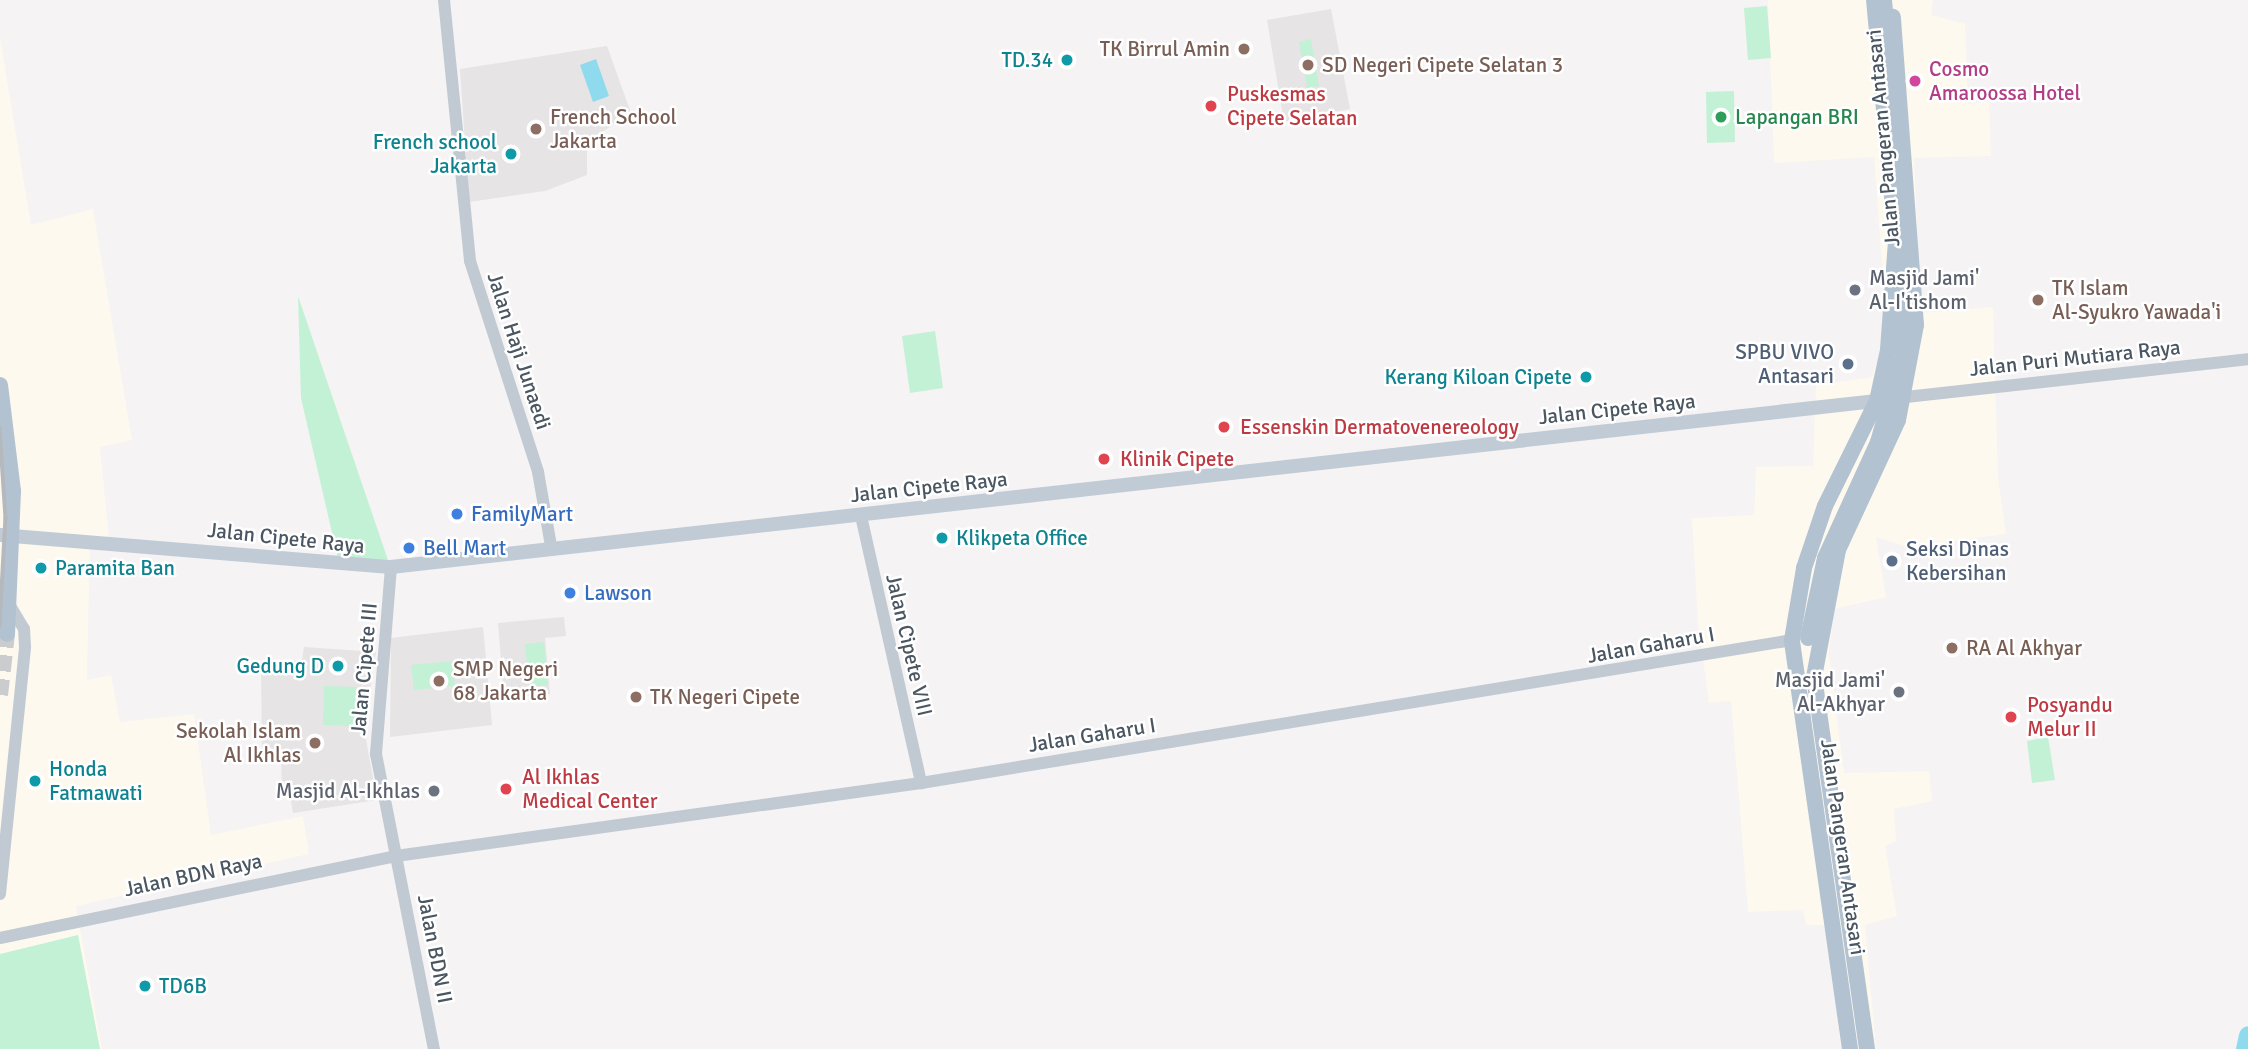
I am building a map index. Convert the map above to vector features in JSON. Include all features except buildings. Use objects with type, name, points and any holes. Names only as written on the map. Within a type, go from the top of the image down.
[{"type":"main road","name":"Jalan Pangeran Antasari","points":[[1850,1049],[1800,639],[1804,568],[1821,518],[1873,397],[1895,266],[1885,239],[1863,0]]},
{"type":"main road","points":[[1874,0],[1896,241],[1895,266]]},
{"type":"main road","points":[[1814,677],[1800,639],[1825,558],[1878,442],[1903,356],[1904,220],[1884,0]]},
{"type":"main road","name":"Jalan Pangeran Antasari","points":[[1867,1049],[1814,677],[1838,550],[1906,397],[1916,325],[1914,242],[1892,0]]},
{"type":"main road","points":[[0,385],[9,604],[7,634]]},
{"type":"main road","name":"Jalan Cipete Raya","points":[[7,536],[391,567],[551,545],[861,516],[1873,397],[1906,397]]},
{"type":"street","name":"Jalan Haji Junaedi","points":[[444,0],[470,261],[538,472],[551,545]]},
{"type":"street","name":"Jalan Puri Mutiara Raya","points":[[1906,397],[2248,359]]},
{"type":"street","name":"Jalan Cipete VIII","points":[[861,516],[921,783]]},
{"type":"street","name":"Jalan Cipete III","points":[[391,567],[376,754],[396,856]]},
{"type":"street","points":[[0,894],[25,647],[24,629],[9,604]]},
{"type":"street","name":"Jalan Gaharu I","points":[[396,856],[921,783],[1800,639]]},
{"type":"street","name":"Jalan BDN Raya","points":[[0,938],[396,856]]},
{"type":"street","name":"Jalan BDN II","points":[[396,856],[434,1049]]},
{"type":"shaded area","points":[[1768,0],[1933,0],[1931,15],[1965,24],[1968,104],[1989,102],[1991,156],[1914,158],[1921,313],[1993,307],[1998,478],[2006,534],[1939,543],[1935,556],[1876,537],[1886,597],[1834,609],[1829,654],[1844,773],[1929,771],[1932,801],[1894,809],[1896,841],[1885,846],[1897,916],[1865,925],[1876,1049],[1841,1049],[1828,925],[1806,925],[1803,910],[1748,912],[1731,701],[1709,703],[1698,622],[1692,518],[1754,515],[1756,467],[1813,466],[1816,385],[1872,377],[1887,332],[1874,157],[1774,163]]},
{"type":"shaded area","name":"SD Negeri Cipete Selatan 3","points":[[1331,9],[1350,109],[1284,122],[1267,20]]},
{"type":"shaded area","points":[[0,38],[31,225],[93,209],[132,440],[100,447],[109,538],[90,538],[87,680],[111,675],[120,722],[194,714],[211,835],[303,816],[309,854],[76,906],[102,1049],[0,1049]]},
{"type":"shaded area","name":"French School Jakarta","points":[[607,46],[631,113],[587,142],[587,175],[545,191],[469,202],[460,69]]},
{"type":"shaded area","points":[[564,617],[566,636],[545,638],[550,694],[504,698],[498,623]]},
{"type":"shaded area","name":"SMP Negeri 68 Jakarta","points":[[483,627],[492,725],[390,737],[391,638]]},
{"type":"shaded area","name":"Sekolah Islam Al Ikhlas","points":[[304,647],[376,652],[364,728],[377,800],[293,813],[291,800],[282,796],[281,757],[262,758],[261,664],[302,660]]},
{"type":"green space","points":[[1767,6],[1771,58],[1748,60],[1744,8]]},
{"type":"green space","points":[[1311,39],[1319,86],[1307,88],[1299,42]]},
{"type":"green space","name":"Lapangan BRI","points":[[1734,91],[1735,142],[1707,143],[1706,92]]},
{"type":"green space","points":[[298,296],[389,563],[339,563],[301,398]]},
{"type":"green space","points":[[935,331],[943,388],[910,393],[902,336]]},
{"type":"green space","points":[[544,642],[548,685],[529,687],[525,644]]},
{"type":"green space","points":[[453,661],[455,686],[414,690],[411,665]]},
{"type":"green space","points":[[324,686],[356,687],[354,726],[323,725]]},
{"type":"green space","points":[[2048,737],[2055,780],[2032,783],[2027,741]]},
{"type":"green space","points":[[78,935],[100,1049],[0,1049],[0,954]]},
{"type":"water","points":[[596,59],[609,96],[593,102],[580,65]]},
{"type":"waterway","points":[[2245,1049],[2248,1035]]},
{"type":"tunnel","points":[[0,695],[7,634]]},
{"type":"railway","points":[[0,428],[6,518],[0,626]]},
{"type":"place","name":"TK Birrul Amin","points":[[1244,49]]},
{"type":"place","name":"TD.34","points":[[1067,60]]},
{"type":"place","name":"SD Negeri Cipete Selatan 3","points":[[1308,65]]},
{"type":"place","name":"Cosmo Amaroossa Hotel","points":[[1915,81]]},
{"type":"place","name":"Puskesmas Cipete Selatan","points":[[1211,106]]},
{"type":"place","name":"Lapangan BRI","points":[[1721,117]]},
{"type":"place","name":"French School Jakarta","points":[[536,129]]},
{"type":"place","name":"French school Jakarta","points":[[511,154]]},
{"type":"place","name":"Masjid Jami' Al-I'tishom","points":[[1855,290]]},
{"type":"place","name":"TK Islam Al-Syukro Yawada'i","points":[[2038,300]]},
{"type":"place","name":"SPBU VIVO Antasari","points":[[1848,364]]},
{"type":"place","name":"Kerang Kiloan Cipete","points":[[1586,377]]},
{"type":"place","name":"Essenskin Dermatovenereology","points":[[1224,427]]},
{"type":"place","name":"Klinik Cipete","points":[[1104,459]]},
{"type":"place","name":"FamilyMart","points":[[457,514]]},
{"type":"place","name":"Klikpeta Office","points":[[942,538]]},
{"type":"place","name":"Bell Mart","points":[[409,548]]},
{"type":"place","name":"Seksi Dinas Kebersihan","points":[[1892,561]]},
{"type":"place","name":"Paramita Ban","points":[[41,568]]},
{"type":"place","name":"Lawson","points":[[570,593]]},
{"type":"place","name":"RA Al Akhyar","points":[[1952,648]]},
{"type":"place","name":"Gedung D","points":[[338,666]]},
{"type":"place","name":"SMP Negeri 68 Jakarta","points":[[439,681]]},
{"type":"place","name":"Masjid Jami' Al-Akhyar","points":[[1899,692]]},
{"type":"place","name":"TK Negeri Cipete","points":[[636,697]]},
{"type":"place","name":"Posyandu Melur II","points":[[2011,717]]},
{"type":"place","name":"Sekolah Islam Al Ikhlas","points":[[315,743]]},
{"type":"place","name":"Honda Fatmawati","points":[[35,781]]},
{"type":"place","name":"Al Ikhlas Medical Center","points":[[506,789]]},
{"type":"place","name":"Masjid Al-Ikhlas","points":[[434,791]]},
{"type":"place","name":"TD6B","points":[[145,986]]}]
